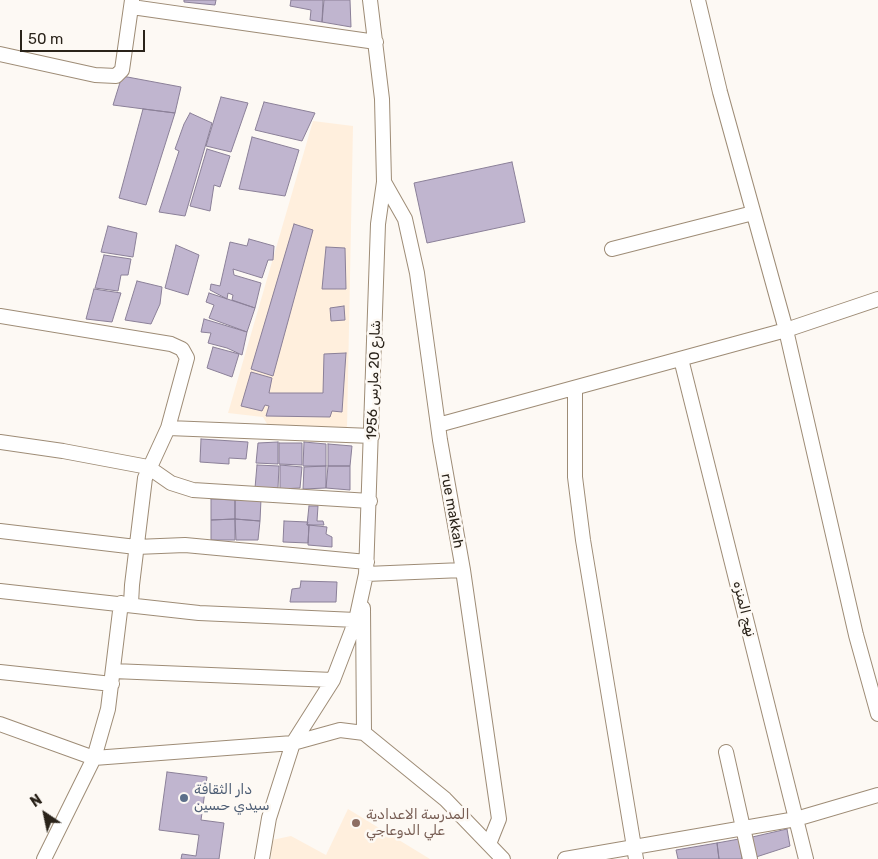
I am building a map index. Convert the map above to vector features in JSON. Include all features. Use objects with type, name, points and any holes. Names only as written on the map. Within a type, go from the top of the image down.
[{"type":"street","name":"شارع 20 مارس 1956","points":[[262,859],[269,818],[292,743],[333,680],[356,620],[367,568],[378,224],[384,182],[382,98],[370,0]]},
{"type":"street","points":[[698,0],[786,330],[856,635],[878,714]]},
{"type":"street","points":[[0,55],[95,75],[116,76],[122,70],[132,4],[376,42]]},
{"type":"street","name":"rue makkah","points":[[384,182],[405,219],[417,273],[438,425],[463,570],[500,819],[489,844]]},
{"type":"street","points":[[612,249],[754,213]]},
{"type":"street","points":[[438,425],[630,371],[682,359],[786,330],[878,299]]},
{"type":"street","points":[[0,316],[171,344],[182,349],[187,358],[168,428],[161,446],[148,467],[141,498],[136,547],[108,708],[94,758],[44,859]]},
{"type":"street","name":"نهج المنزه","points":[[682,359],[806,859]]},
{"type":"street","points":[[575,388],[574,477],[635,854]]},
{"type":"street","points":[[168,428],[372,436]]},
{"type":"street","points":[[0,442],[148,467],[171,483],[193,490],[370,501]]},
{"type":"street","points":[[0,531],[136,547],[185,545],[367,568],[463,570]]},
{"type":"street","points":[[0,591],[199,613],[356,620]]},
{"type":"street","points":[[363,592],[364,733]]},
{"type":"street","points":[[0,672],[112,677],[333,680]]},
{"type":"street","points":[[2,730],[94,758],[292,743],[330,731],[340,730],[364,733],[444,799],[503,859]]},
{"type":"street","points":[[726,752],[750,859]]},
{"type":"street","points":[[565,859],[635,854],[796,819],[878,795]]},
{"type":"shaded area","points":[[313,121],[353,126],[347,428],[270,429],[263,417],[228,413]]},
{"type":"shaded area","name":"المدرسة الاعدادية علي الدوعاجي","points":[[348,809],[430,859],[271,859],[272,840],[291,836],[326,855]]},
{"type":"building","points":[[184,0],[216,0],[215,5],[184,2]]},
{"type":"building","points":[[291,0],[323,0],[322,22],[310,20],[311,10],[290,6]]},
{"type":"building","points":[[324,0],[350,0],[351,27],[322,22]]},
{"type":"building","points":[[122,76],[181,87],[175,113],[113,105]]},
{"type":"building","points":[[221,97],[248,103],[231,152],[206,146]]},
{"type":"building","points":[[264,102],[315,113],[302,141],[255,130]]},
{"type":"building","points":[[143,109],[175,113],[146,205],[119,198]]},
{"type":"building","points":[[190,113],[212,123],[185,216],[159,212],[179,151],[175,149]]},
{"type":"building","points":[[252,137],[299,150],[285,196],[239,189]]},
{"type":"building","points":[[207,149],[230,156],[220,187],[214,185],[210,211],[190,206]]},
{"type":"building","points":[[512,162],[525,222],[427,243],[414,183]]},
{"type":"building","points":[[294,224],[313,230],[273,376],[251,369]]},
{"type":"building","points":[[108,226],[137,233],[133,257],[101,252]]},
{"type":"building","points":[[249,239],[274,246],[273,260],[268,260],[262,278],[233,269],[234,275],[261,283],[255,308],[232,300],[233,295],[228,293],[227,299],[210,290],[211,284],[220,286],[230,242],[247,246]]},
{"type":"building","points":[[176,245],[199,255],[188,295],[165,288]]},
{"type":"building","points":[[326,247],[345,248],[346,289],[322,289]]},
{"type":"building","points":[[104,255],[131,259],[128,275],[121,275],[118,291],[95,288]]},
{"type":"building","points":[[137,281],[162,287],[160,304],[151,324],[125,320]]},
{"type":"building","points":[[94,289],[121,293],[112,322],[86,319]]},
{"type":"building","points":[[209,293],[255,308],[247,332],[209,318],[214,305],[206,302]]},
{"type":"building","points":[[344,306],[345,320],[331,321],[330,308]]},
{"type":"building","points":[[204,319],[247,332],[242,355],[227,348],[208,343],[211,333],[201,332]]},
{"type":"building","points":[[213,347],[239,354],[232,377],[207,368]]},
{"type":"building","points":[[346,353],[342,412],[332,411],[330,417],[266,416],[269,406],[265,405],[262,411],[241,406],[251,372],[272,378],[269,393],[323,393],[324,354]]},
{"type":"building","points":[[201,439],[248,442],[246,459],[229,458],[229,464],[200,462]]},
{"type":"building","points":[[278,442],[278,464],[256,463],[258,443]]},
{"type":"building","points":[[304,442],[326,444],[326,466],[303,466]]},
{"type":"building","points":[[279,443],[302,443],[302,465],[279,464]]},
{"type":"building","points":[[328,444],[352,446],[350,466],[328,466]]},
{"type":"building","points":[[257,465],[279,466],[278,488],[255,488]]},
{"type":"building","points":[[280,465],[302,467],[300,488],[280,489]]},
{"type":"building","points":[[326,466],[326,488],[303,489],[304,467]]},
{"type":"building","points":[[328,466],[350,466],[350,490],[326,488]]},
{"type":"building","points":[[211,499],[235,500],[235,519],[211,520]]},
{"type":"building","points":[[261,499],[260,521],[235,519],[235,500]]},
{"type":"building","points":[[309,506],[318,506],[317,521],[323,521],[324,525],[307,525]]},
{"type":"building","points":[[235,519],[235,540],[211,540],[211,520]]},
{"type":"building","points":[[235,519],[260,521],[258,540],[236,540]]},
{"type":"building","points":[[284,521],[308,522],[308,543],[283,542]]},
{"type":"building","points":[[309,525],[327,527],[326,534],[332,537],[332,547],[308,545]]},
{"type":"building","points":[[301,581],[337,582],[336,602],[290,602],[292,589],[300,588]]},
{"type":"building","name":"دار الثقافة سيدي حسين","points":[[167,772],[207,777],[201,820],[224,823],[219,859],[181,859],[182,854],[196,856],[199,835],[159,830]]},
{"type":"building","points":[[787,829],[790,846],[753,858],[748,838]]},
{"type":"building","points":[[739,839],[742,859],[719,859],[717,843]]},
{"type":"building","points":[[717,843],[719,859],[678,859],[676,850]]},
{"type":"place","name":"دار الثقافة سيدي حسين","points":[[184,798]]},
{"type":"place","name":"المدرسة الاعدادية علي الدوعاجي","points":[[356,823]]}]
